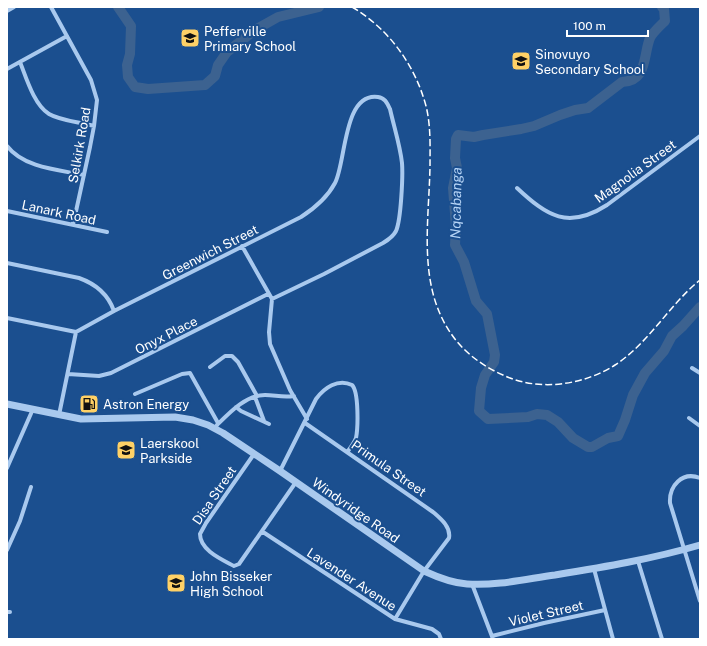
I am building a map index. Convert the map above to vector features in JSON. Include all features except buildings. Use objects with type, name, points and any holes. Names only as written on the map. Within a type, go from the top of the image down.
[{"type":"street","points":[[7,11],[14,7]]},
{"type":"street","name":"Selkirk Road","points":[[51,7],[94,86],[97,100],[94,126],[73,225]]},
{"type":"street","points":[[7,69],[67,36]]},
{"type":"street","points":[[20,62],[35,97],[48,114],[94,126]]},
{"type":"street","name":"Greenwich Street","points":[[76,332],[114,311],[301,217],[319,205],[336,182],[350,120],[357,107],[364,100],[374,97],[384,99],[390,109],[402,163],[400,201],[395,232],[389,240],[272,299]]},
{"type":"street","name":"Magnolia Street","points":[[518,188],[535,205],[547,213],[564,218],[581,217],[598,211],[607,205],[700,136]]},
{"type":"street","points":[[7,146],[11,151],[25,161],[36,165],[84,175]]},
{"type":"street","name":"Lanark Road","points":[[7,211],[107,232]]},
{"type":"street","points":[[242,246],[272,299],[269,338],[272,350],[306,421]]},
{"type":"street","points":[[7,263],[79,278],[94,284],[111,303],[114,311]]},
{"type":"street","name":"Onyx Place","points":[[68,374],[99,376],[110,374],[268,294]]},
{"type":"street","points":[[7,318],[76,332],[59,415]]},
{"type":"street","points":[[210,367],[225,356],[232,356],[238,362],[256,397],[264,422]]},
{"type":"street","points":[[692,368],[700,373]]},
{"type":"street","points":[[135,394],[185,373],[190,373],[216,426],[236,407],[256,397],[270,395],[283,398],[294,396]]},
{"type":"street","points":[[280,471],[316,399],[326,389],[345,382],[352,385],[356,391],[357,425],[354,443],[348,451]]},
{"type":"street","name":"Windyridge Road","points":[[7,404],[75,418],[176,417],[216,426],[254,454],[424,571],[454,582],[472,584],[502,583],[638,561],[700,545]]},
{"type":"street","points":[[236,407],[241,412],[269,424]]},
{"type":"street","points":[[7,468],[33,409]]},
{"type":"street","points":[[689,418],[700,426]]},
{"type":"street","name":"Primula Street","points":[[306,421],[433,512],[446,525],[449,532],[449,538],[424,571]]},
{"type":"street","name":"Disa Street","points":[[254,454],[200,534],[202,543],[206,548],[234,566],[239,564],[263,532]]},
{"type":"street","points":[[700,478],[689,476],[680,479],[673,487],[669,496],[700,601]]},
{"type":"street","points":[[263,532],[296,482]]},
{"type":"street","points":[[7,550],[20,521],[32,487]]},
{"type":"street","name":"Lavender Avenue","points":[[263,532],[395,619],[436,631],[441,639]]},
{"type":"street","points":[[638,561],[662,639]]},
{"type":"street","points":[[594,569],[614,639]]},
{"type":"street","points":[[395,619],[424,571]]},
{"type":"street","points":[[472,584],[493,638]]},
{"type":"street","name":"Violet Street","points":[[493,638],[544,623],[605,610]]},
{"type":"waterway","name":"Nqcabanga","points":[[118,7],[131,26],[130,54],[127,65],[128,77],[135,87],[148,89],[205,85],[215,76],[218,65],[227,52],[255,30],[278,17],[319,7]]},
{"type":"waterway","name":"Nqcabanga","points":[[662,7],[664,9],[665,21],[650,38],[640,72],[630,81],[622,82],[588,108],[575,110],[534,126],[474,137],[458,135],[456,139],[455,158],[457,168],[453,188],[456,226],[455,245],[464,262],[476,301],[487,314],[495,355],[494,362],[485,375],[481,388],[479,411],[488,419],[528,417],[537,414],[547,415],[558,422],[573,438],[588,447],[592,447],[608,438],[618,436],[633,395],[645,373],[664,351],[672,336],[700,307]]},
{"type":"railway","points":[[352,7],[378,26],[399,49],[408,62],[421,91],[428,114],[430,136],[427,232],[429,275],[441,316],[452,335],[470,355],[485,366],[510,378],[523,382],[550,385],[564,384],[591,377],[603,372],[627,356],[649,335],[678,301],[700,280]]},
{"type":"place","name":"Pefferville Primary School","points":[[190,38]]},
{"type":"place","name":"Sinovuyo Secondary School","points":[[521,61]]},
{"type":"place","name":"Astron Energy","points":[[89,404]]},
{"type":"place","name":"Laerskool Parkside","points":[[126,450]]},
{"type":"place","name":"John Bisseker High School","points":[[176,583]]}]
